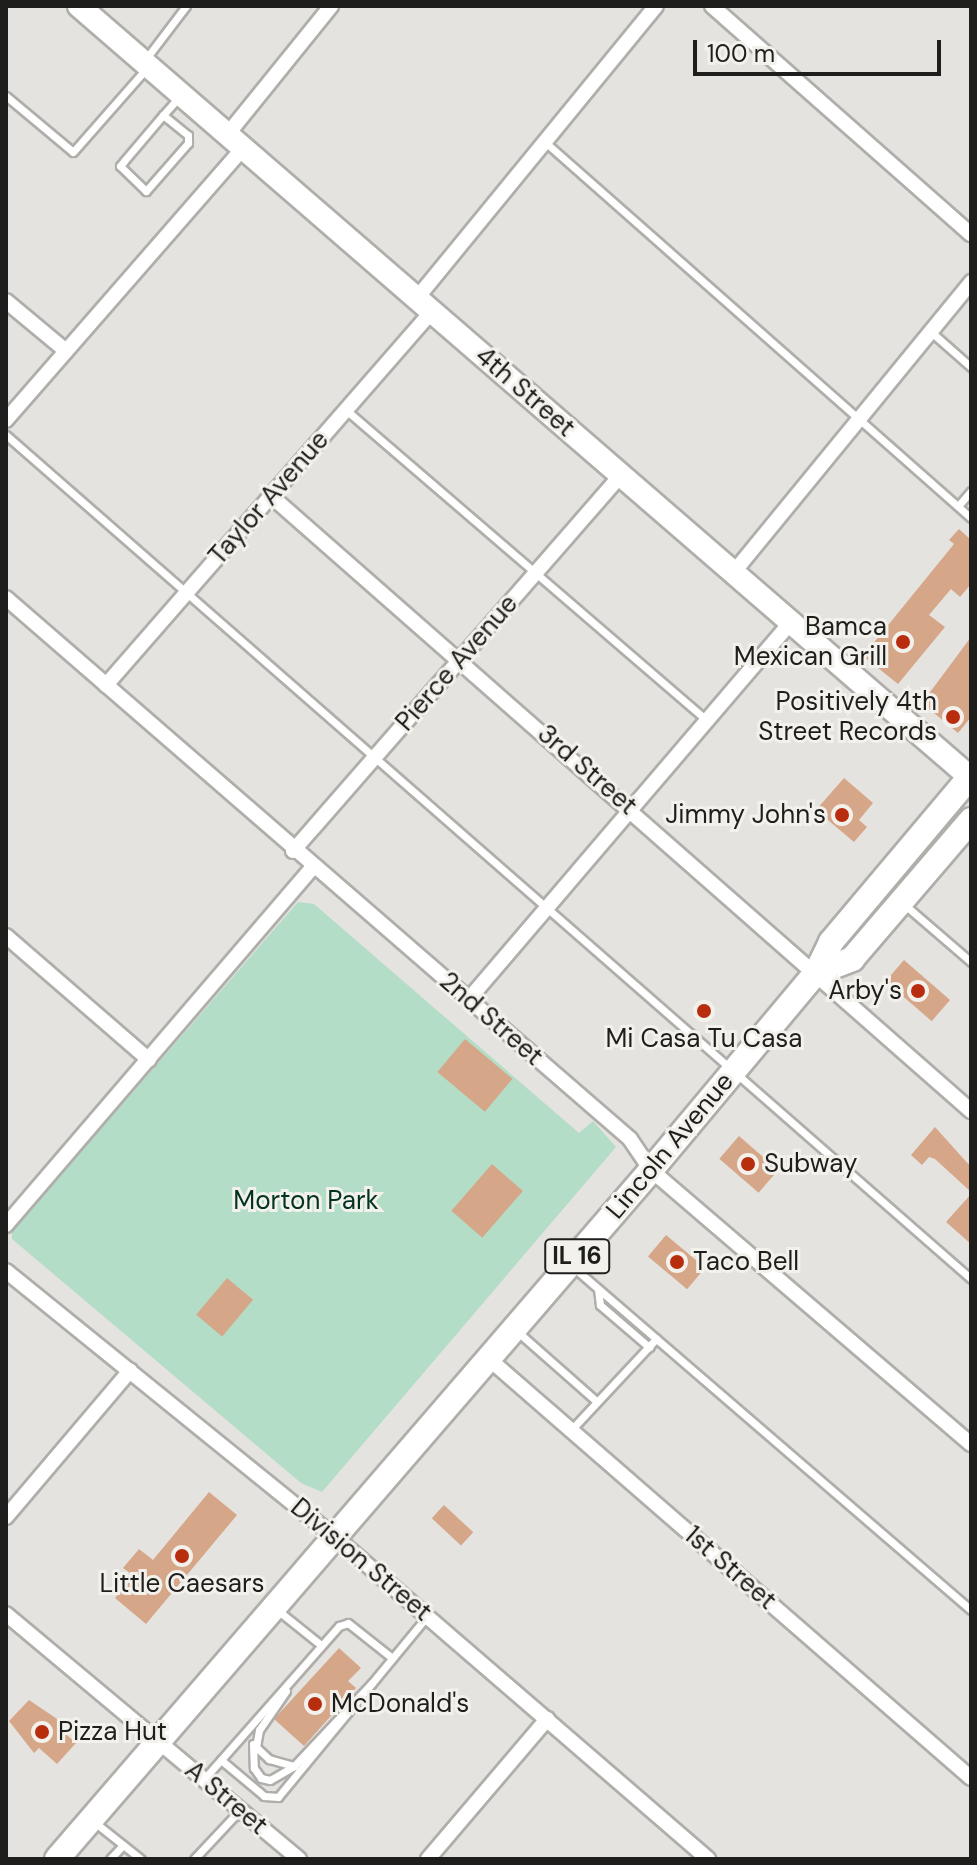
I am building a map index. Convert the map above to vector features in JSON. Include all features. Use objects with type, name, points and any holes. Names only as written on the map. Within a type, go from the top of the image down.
[{"type":"main road","name":"Lincoln Avenue","points":[[335,1537],[816,973],[831,942],[971,777]]},
{"type":"main road","name":"Lincoln Avenue","points":[[816,973],[852,959],[971,820]]},
{"type":"main road","name":"IL 16","points":[[57,1859],[335,1537]]},
{"type":"street","name":"4th Street","points":[[79,6],[971,777]]},
{"type":"street","points":[[6,420],[66,351],[235,142],[331,6]]},
{"type":"street","name":"Taylor Avenue","points":[[106,685],[346,410],[545,142],[656,6]]},
{"type":"street","points":[[712,6],[971,234]]},
{"type":"street","points":[[734,572],[971,282]]},
{"type":"street","points":[[6,301],[66,351]]},
{"type":"street","name":"Pierce Avenue","points":[[293,851],[621,475]]},
{"type":"street","name":"3rd Street","points":[[271,496],[631,809],[971,1111]]},
{"type":"street","name":"2nd Street","points":[[6,598],[312,868],[630,1139],[651,1170],[971,1444]]},
{"type":"street","points":[[469,999],[791,622]]},
{"type":"street","points":[[6,1225],[312,868]]},
{"type":"street","points":[[6,936],[149,1060]]},
{"type":"street","name":"Division Street","points":[[6,1271],[335,1537],[708,1859]]},
{"type":"street","name":"1st Street","points":[[488,1358],[971,1778]]},
{"type":"street","points":[[6,1517],[130,1371]]},
{"type":"street","name":"A Street","points":[[6,1614],[299,1859]]},
{"type":"street","points":[[428,1859],[547,1719]]},
{"type":"lane","points":[[6,96],[73,152],[146,64],[186,6]]},
{"type":"lane","points":[[163,115],[188,135],[188,143],[146,191],[120,166],[163,115],[181,94]]},
{"type":"lane","points":[[545,142],[971,518]]},
{"type":"lane","points":[[930,331],[971,367]]},
{"type":"lane","points":[[346,410],[707,720]]},
{"type":"lane","points":[[6,435],[372,760],[971,1279]]},
{"type":"lane","points":[[958,506],[971,491]]},
{"type":"lane","points":[[901,901],[971,962]]},
{"type":"lane","points":[[570,1265],[971,1610]]},
{"type":"lane","points":[[598,1289],[600,1305],[649,1347]]},
{"type":"lane","points":[[514,1329],[596,1401]]},
{"type":"lane","points":[[571,1430],[596,1401],[606,1398],[656,1339]]},
{"type":"lane","points":[[274,1608],[321,1645]]},
{"type":"lane","points":[[221,1760],[264,1796],[278,1797],[376,1682],[427,1616]]},
{"type":"lane","points":[[204,1779],[321,1645],[348,1623],[392,1658]]},
{"type":"lane","points":[[286,1686],[255,1739],[252,1755],[261,1778],[270,1780],[294,1766],[358,1693],[376,1682]]},
{"type":"lane","points":[[255,1739],[260,1753],[294,1766]]},
{"type":"lane","points":[[194,1859],[240,1810]]},
{"type":"lane","points":[[92,1819],[141,1859]]},
{"type":"lane","points":[[110,1859],[123,1845]]},
{"type":"green space","name":"Morton Park","points":[[298,902],[314,904],[579,1133],[593,1121],[616,1147],[322,1492],[301,1483],[12,1239],[12,1231]]},
{"type":"building","points":[[959,529],[971,540],[971,584],[960,597],[951,589],[929,615],[945,627],[898,684],[863,656],[954,544],[949,540]]},
{"type":"building","points":[[971,637],[971,717],[958,733],[922,703]]},
{"type":"building","name":"Jimmy John's","points":[[844,778],[873,803],[859,820],[867,827],[854,842],[816,810]]},
{"type":"building","name":"Arby's","points":[[904,960],[950,1000],[932,1021],[886,981]]},
{"type":"building","points":[[465,1039],[512,1079],[485,1112],[437,1072]]},
{"type":"building","points":[[935,1127],[971,1167],[971,1192],[935,1159],[929,1157],[922,1165],[911,1155]]},
{"type":"building","name":"Subway","points":[[739,1136],[778,1170],[759,1193],[719,1159]]},
{"type":"building","points":[[492,1164],[523,1191],[482,1238],[451,1211]]},
{"type":"building","points":[[971,1194],[971,1244],[946,1222]]},
{"type":"building","name":"Taco Bell","points":[[666,1235],[705,1268],[687,1289],[648,1256]]},
{"type":"building","points":[[227,1278],[253,1300],[222,1337],[196,1315]]},
{"type":"building","points":[[209,1492],[237,1515],[146,1624],[115,1598],[134,1576],[123,1568],[139,1549],[153,1560]]},
{"type":"building","points":[[444,1505],[473,1532],[461,1545],[432,1518]]},
{"type":"building","name":"McDonald's","points":[[339,1648],[361,1668],[348,1681],[356,1688],[304,1746],[274,1719]]},
{"type":"building","name":"Pizza Hut","points":[[29,1700],[63,1723],[59,1728],[76,1743],[57,1764],[39,1748],[34,1753],[9,1721]]},
{"type":"place","name":"Bamca Mexican Grill","points":[[903,642]]},
{"type":"place","name":"Positively 4th Street Records","points":[[953,717]]},
{"type":"place","name":"Jimmy John's","points":[[842,815]]},
{"type":"place","name":"Arby's","points":[[918,991]]},
{"type":"place","name":"Mi Casa Tu Casa","points":[[704,1011]]},
{"type":"place","name":"Subway","points":[[748,1164]]},
{"type":"place","name":"Taco Bell","points":[[677,1262]]},
{"type":"place","name":"Little Caesars","points":[[182,1556]]},
{"type":"place","name":"McDonald's","points":[[315,1704]]},
{"type":"place","name":"Pizza Hut","points":[[42,1732]]}]
